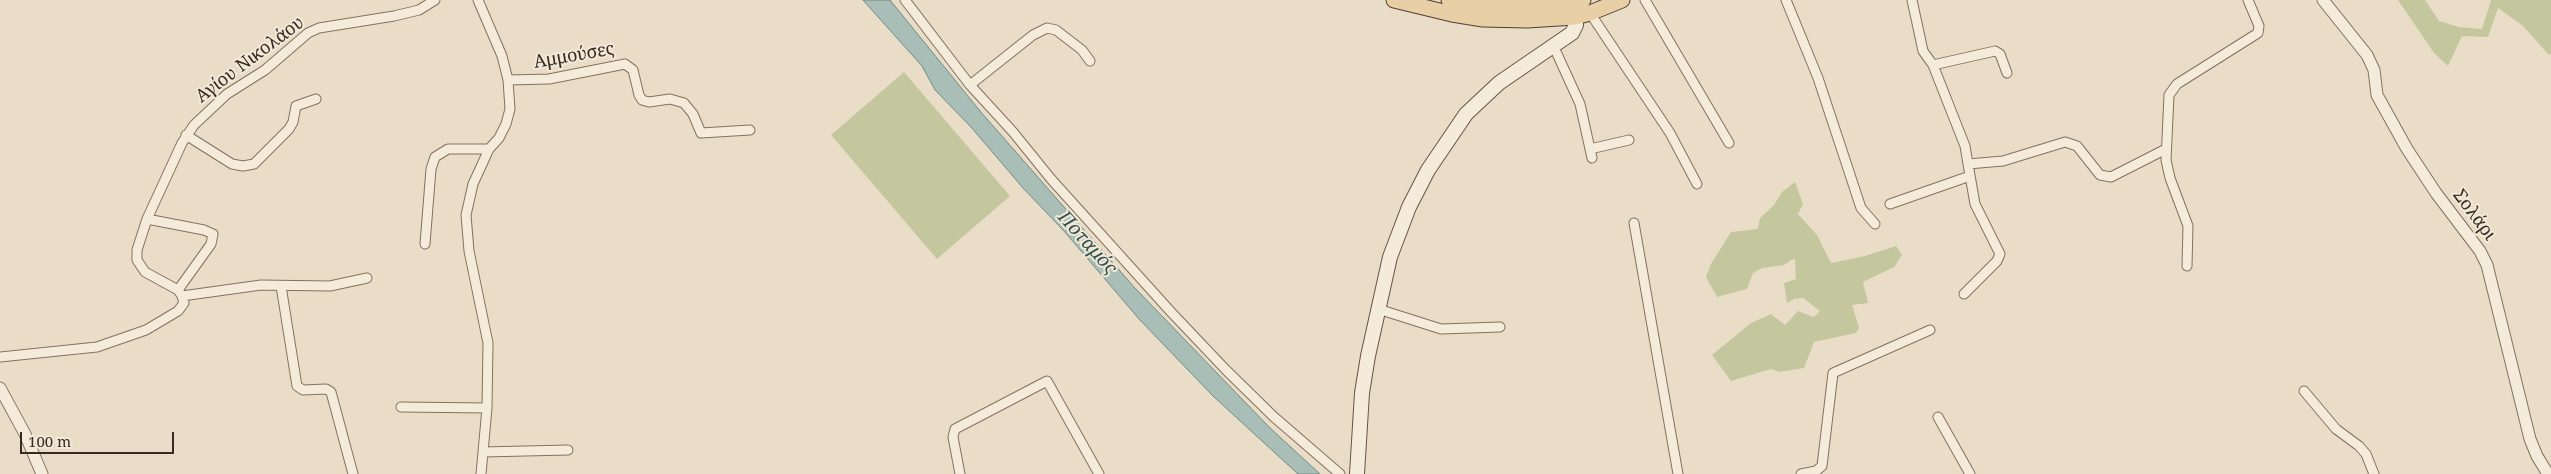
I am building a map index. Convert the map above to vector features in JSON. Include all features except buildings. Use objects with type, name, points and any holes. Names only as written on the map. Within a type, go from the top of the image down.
[{"type":"main road","points":[[1394,0],[1438,12],[1483,19],[1575,8],[1622,0]]},
{"type":"main road","points":[[1449,0],[1575,8]]},
{"type":"main road","points":[[1357,474],[1363,385],[1378,310],[1390,256],[1418,189],[1448,139],[1482,97],[1553,45],[1575,8]]},
{"type":"street","name":"Αγίου Νικολάου","points":[[180,293],[149,275],[137,260],[137,246],[147,219],[186,135],[227,94],[265,70],[308,33],[318,28],[394,16],[419,10],[435,0]]},
{"type":"street","points":[[478,0],[502,56],[508,80],[510,109],[506,124],[499,138],[489,149],[473,184],[466,215],[469,251],[488,343],[487,408],[481,474]]},
{"type":"street","points":[[905,0],[970,85],[1013,132],[1051,179],[1226,370],[1307,447],[1340,474]]},
{"type":"street","points":[[1645,0],[1730,143]]},
{"type":"street","points":[[1786,0],[1818,78],[1861,208],[1874,224]]},
{"type":"street","points":[[1912,0],[1923,51],[1934,65],[1965,146],[1975,204],[1999,252],[1999,257],[1964,294]]},
{"type":"street","points":[[2187,266],[2188,226],[2167,168],[2168,102],[2172,89],[2258,33],[2259,26],[2248,0]]},
{"type":"street","name":"Σολάρι","points":[[2323,0],[2367,54],[2374,70],[2377,95],[2400,137],[2426,180],[2480,251],[2487,265],[2530,439],[2548,474]]},
{"type":"street","points":[[1575,8],[1665,125],[1697,184]]},
{"type":"street","points":[[970,85],[1033,35],[1048,28],[1056,30],[1082,50],[1090,61]]},
{"type":"street","points":[[1553,45],[1580,104],[1591,154],[1629,140]]},
{"type":"street","points":[[1934,65],[1995,51],[2000,54],[2007,73]]},
{"type":"street","name":"Αμμούσες","points":[[508,80],[549,78],[625,64],[633,70],[642,100],[648,102],[670,100],[684,102],[693,114],[701,133],[750,130]]},
{"type":"street","points":[[186,135],[232,164],[243,166],[254,164],[289,129],[293,122],[296,106],[316,99]]},
{"type":"street","points":[[1968,164],[2004,161],[2065,142],[2077,146],[2100,175],[2111,178],[2166,148]]},
{"type":"street","points":[[425,244],[431,170],[435,157],[448,150],[489,149]]},
{"type":"street","points":[[1890,204],[1970,176]]},
{"type":"street","points":[[147,219],[204,230],[213,234],[211,244],[180,293]]},
{"type":"street","points":[[1634,222],[1678,474]]},
{"type":"street","points":[[180,293],[261,285],[330,286],[367,278]]},
{"type":"street","points":[[281,286],[297,386],[303,390],[326,388],[331,392],[353,474]]},
{"type":"street","points":[[0,357],[84,349],[127,338],[146,330],[178,311],[184,303],[180,293]]},
{"type":"street","points":[[1378,310],[1440,329],[1500,327]]},
{"type":"street","points":[[1801,474],[1816,471],[1822,466],[1833,373],[1930,330]]},
{"type":"street","points":[[960,474],[953,437],[956,429],[1047,381],[1099,474]]},
{"type":"street","points":[[0,388],[28,441],[42,474]]},
{"type":"street","points":[[2304,391],[2336,429],[2359,446],[2366,454],[2374,474]]},
{"type":"street","points":[[402,407],[487,408]]},
{"type":"street","points":[[1938,417],[1970,474]]},
{"type":"street","points":[[483,452],[568,450]]},
{"type":"green space","points":[[2398,0],[2425,0],[2439,21],[2459,27],[2482,29],[2491,0],[2551,0],[2551,54],[2548,54],[2523,26],[2498,8],[2488,37],[2462,36],[2448,66],[2434,53]]},
{"type":"green space","points":[[904,72],[1010,196],[937,259],[831,135]]},
{"type":"green space","points":[[1795,182],[1803,204],[1798,214],[1817,235],[1831,263],[1865,256],[1896,246],[1902,255],[1894,267],[1863,282],[1868,303],[1852,305],[1859,328],[1856,333],[1814,342],[1804,368],[1779,372],[1771,369],[1731,381],[1712,355],[1751,323],[1771,314],[1785,325],[1798,311],[1814,317],[1820,311],[1803,298],[1794,299],[1787,303],[1784,283],[1796,279],[1795,259],[1784,265],[1762,268],[1753,273],[1747,289],[1717,297],[1706,277],[1711,264],[1731,232],[1758,229],[1760,218],[1774,205],[1782,192]]},
{"type":"water","name":"Ποταμός","points":[[863,0],[890,0],[980,111],[1134,287],[1270,428],[1320,474],[1298,474],[1213,396],[1139,319],[1064,231],[1023,188],[971,127],[935,90],[922,66]]}]
